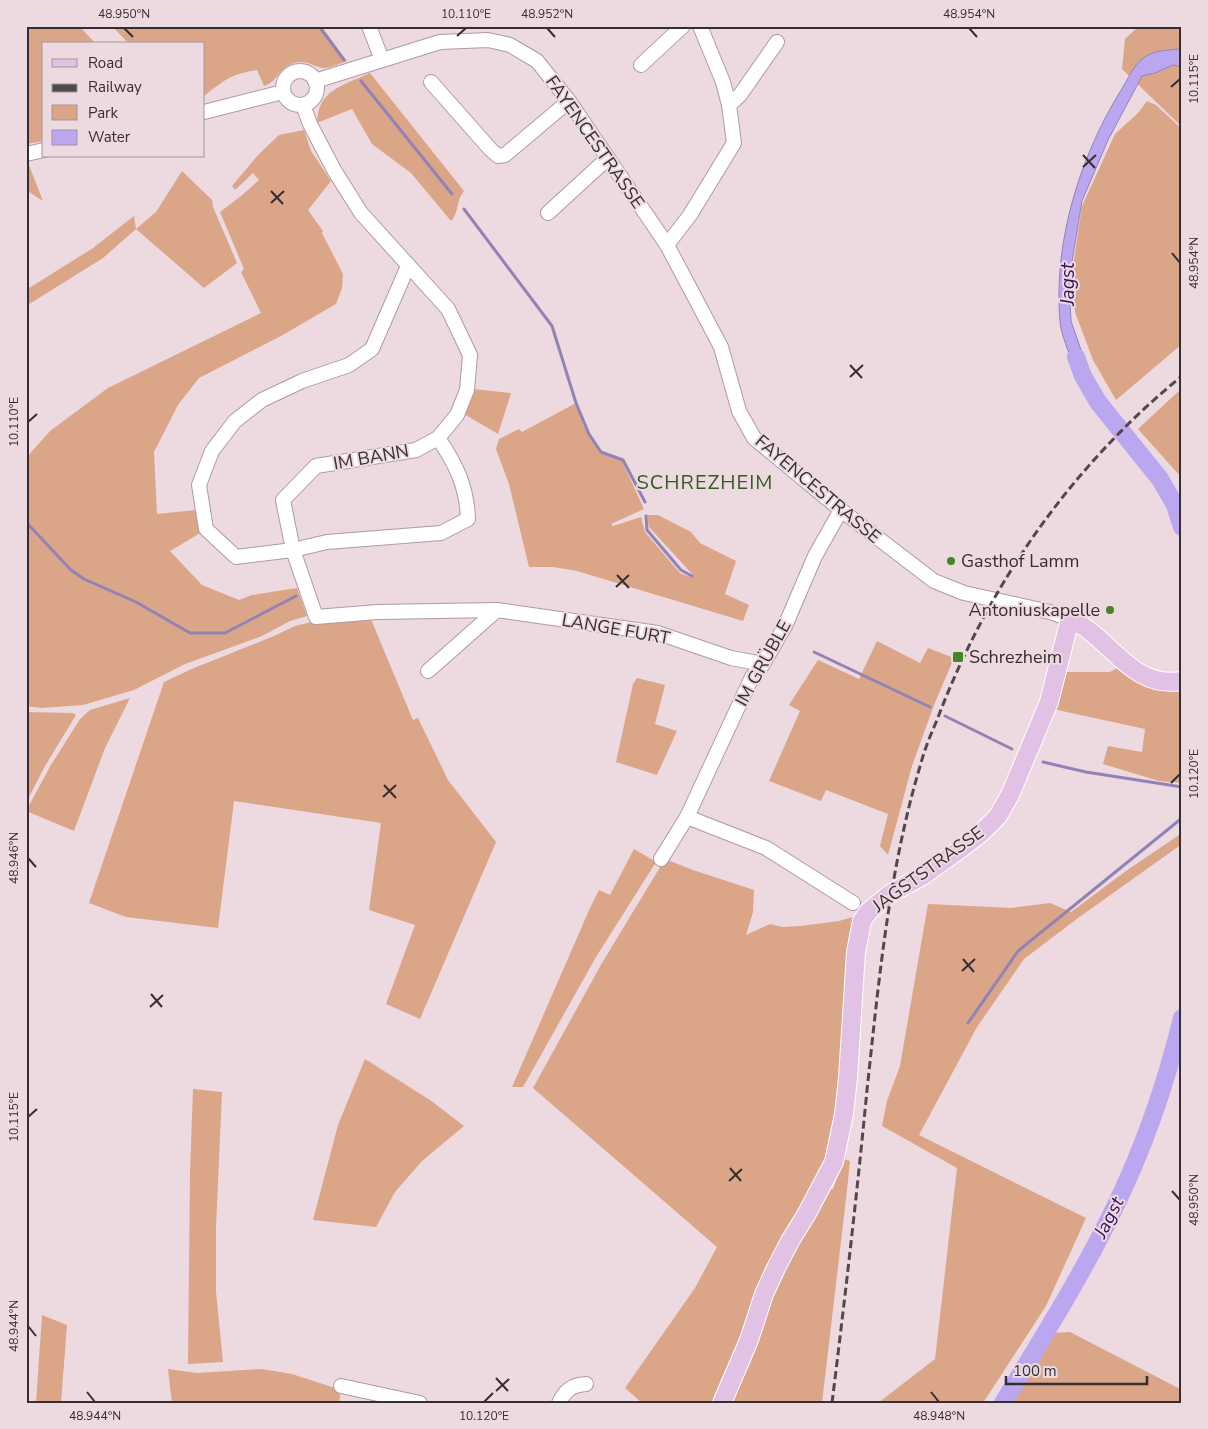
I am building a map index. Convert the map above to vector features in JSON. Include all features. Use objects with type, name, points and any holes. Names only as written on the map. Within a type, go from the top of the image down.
[{"type":"main road","name":"FAYENCESTRASSE","points":[[1070,619],[1085,627],[1135,672],[1157,681],[1182,681]]},
{"type":"main road","name":"JAGSTSTRASSE","points":[[722,1403],[749,1340],[764,1294],[834,1162],[845,1105],[856,952],[862,921],[868,912],[890,894],[924,875],[963,847],[998,816],[1010,795],[1049,702],[1070,619]]},
{"type":"street","points":[[369,26],[382,60]]},
{"type":"street","points":[[641,65],[683,26]]},
{"type":"street","points":[[667,245],[690,215],[734,143],[729,105],[723,82],[700,26]]},
{"type":"street","name":"FAYENCESTRASSE","points":[[316,81],[440,42],[487,33],[510,44],[537,61],[569,101],[667,245],[721,347],[739,411],[754,438],[841,510],[934,581],[964,593],[1050,612],[1070,619]]},
{"type":"street","points":[[729,105],[740,95],[777,42]]},
{"type":"street","points":[[303,71],[316,81],[317,91],[315,96],[303,105],[293,104],[288,101],[283,92],[284,81],[292,73],[303,71]]},
{"type":"street","points":[[431,82],[490,150],[498,156],[505,155],[569,101]]},
{"type":"street","points":[[205,112],[283,92]]},
{"type":"street","name":"IM BANN","points":[[303,105],[310,124],[334,170],[361,213],[448,309],[470,354],[467,390],[457,415],[438,438],[416,450],[316,466],[283,500],[293,550],[316,617]]},
{"type":"street","points":[[26,154],[42,150]]},
{"type":"street","points":[[548,213],[608,158]]},
{"type":"street","points":[[408,266],[372,349],[348,365],[302,381],[262,400],[235,421],[212,451],[200,486],[206,529],[236,557],[293,550],[327,542],[441,533],[468,519],[468,500],[451,456],[438,438]]},
{"type":"street","name":"IM GRÜBLE","points":[[661,859],[687,817],[752,677],[763,664],[785,626],[814,556],[841,510]]},
{"type":"street","points":[[428,671],[497,610]]},
{"type":"street","name":"LANGE FURT","points":[[316,617],[376,612],[497,610],[658,633],[731,658],[763,664]]},
{"type":"street","points":[[687,817],[766,848],[853,903]]},
{"type":"street","points":[[559,1403],[568,1389],[575,1385],[586,1384]]},
{"type":"street","points":[[341,1386],[420,1403]]},
{"type":"green space","points":[[26,26],[79,26],[94,42],[42,42],[42,141],[26,144]]},
{"type":"green space","points":[[112,26],[321,26],[347,61],[324,68],[306,63],[294,63],[285,68],[273,81],[264,86],[257,70],[248,72],[228,78],[205,95],[205,42],[127,42]]},
{"type":"green space","points":[[1139,26],[1182,26],[1182,127],[1122,69],[1125,39]]},
{"type":"green space","points":[[370,73],[464,191],[459,199],[456,214],[451,221],[411,173],[372,144],[352,109],[317,123],[318,112],[327,96],[334,90]]},
{"type":"green space","points":[[1147,101],[1156,105],[1182,129],[1182,344],[1116,400],[1093,360],[1075,312],[1073,266],[1082,206],[1115,134],[1138,113]]},
{"type":"green space","points":[[304,130],[311,151],[331,181],[308,210],[323,231],[322,233],[343,274],[342,288],[336,304],[281,336],[199,378],[178,405],[154,452],[157,514],[196,510],[202,532],[170,551],[202,585],[239,600],[252,595],[297,588],[307,616],[290,621],[262,636],[185,664],[134,690],[83,705],[41,708],[26,706],[26,458],[50,431],[108,388],[261,313],[241,272],[244,269],[220,212],[259,180],[253,173],[235,190],[232,186],[258,155],[279,135]]},
{"type":"green space","points":[[27,160],[43,201],[26,190]]},
{"type":"green space","points":[[182,171],[212,200],[213,207],[237,263],[204,288],[136,229],[156,212]]},
{"type":"green space","points":[[134,216],[136,229],[103,258],[26,306],[26,290],[93,248]]},
{"type":"green space","points":[[1182,388],[1182,477],[1181,477],[1138,429]]},
{"type":"green space","points":[[473,389],[511,393],[498,434],[464,414]]},
{"type":"green space","points":[[576,403],[585,428],[601,452],[622,461],[644,509],[611,524],[613,526],[641,517],[645,532],[680,573],[691,577],[693,575],[649,527],[647,515],[658,515],[691,532],[700,543],[736,561],[725,594],[749,605],[743,621],[577,571],[553,567],[529,567],[509,484],[496,449],[499,439],[519,429],[522,432]]},
{"type":"green space","points":[[370,617],[413,720],[418,718],[448,780],[496,842],[420,1019],[386,1004],[415,925],[369,910],[381,823],[234,801],[218,928],[126,917],[89,903],[164,682],[295,626],[312,622]]},
{"type":"green space","points":[[877,641],[920,663],[928,648],[954,658],[934,705],[912,766],[888,855],[880,846],[888,814],[826,790],[821,801],[769,781],[800,711],[789,705],[818,660],[859,679]]},
{"type":"green space","points":[[1119,667],[1141,682],[1155,686],[1182,687],[1182,783],[1159,781],[1103,764],[1108,746],[1142,752],[1145,729],[1053,709],[1064,672],[1110,672]]},
{"type":"green space","points":[[637,678],[665,685],[655,724],[677,731],[657,775],[616,762],[633,684]]},
{"type":"green space","points":[[130,698],[105,748],[74,831],[26,811],[51,765],[80,719],[90,710]]},
{"type":"green space","points":[[26,712],[73,713],[76,715],[45,766],[27,801]]},
{"type":"green space","points":[[1182,833],[1182,844],[1024,959],[977,1027],[919,1135],[1086,1218],[1046,1306],[983,1403],[878,1403],[935,1359],[957,1168],[882,1126],[887,1101],[900,1066],[928,904],[1011,908],[1050,903],[1071,912],[1126,871]]},
{"type":"green space","points":[[634,849],[656,862],[596,957],[523,1087],[512,1087],[599,890],[610,895]]},
{"type":"green space","points":[[665,859],[754,890],[753,912],[746,935],[770,924],[782,927],[800,926],[839,921],[853,917],[837,1113],[826,1160],[718,1403],[642,1403],[625,1388],[695,1288],[717,1247],[533,1088],[602,963]]},
{"type":"green space","points":[[365,1059],[430,1100],[464,1126],[422,1161],[395,1192],[376,1227],[313,1220],[338,1125]]},
{"type":"green space","points":[[193,1089],[222,1092],[216,1228],[216,1292],[223,1362],[188,1364],[190,1172]]},
{"type":"green space","points":[[844,1159],[850,1161],[822,1403],[726,1403],[767,1301],[827,1187],[833,1189]]},
{"type":"green space","points":[[42,1315],[67,1325],[61,1403],[36,1403]]},
{"type":"green space","points":[[1070,1332],[1182,1390],[1182,1403],[1007,1403],[1051,1333]]},
{"type":"green space","points":[[168,1369],[197,1373],[262,1369],[292,1374],[341,1390],[339,1403],[172,1403]]},
{"type":"water","points":[[1177,49],[1182,50],[1182,67],[1173,65],[1155,73],[1142,76],[1108,140],[1082,201],[1069,280],[1071,321],[1089,373],[1081,383],[1060,322],[1061,261],[1073,200],[1082,170],[1094,141],[1134,68],[1142,59],[1150,54]]},
{"type":"waterway","points":[[319,26],[344,60]]},
{"type":"waterway","points":[[361,81],[452,194]]},
{"type":"waterway","points":[[464,209],[552,326],[576,403],[589,434],[601,452],[623,460],[645,502]]},
{"type":"waterway","name":"Jagst","points":[[1076,357],[1083,376],[1098,402],[1160,479],[1175,505],[1182,527]]},
{"type":"waterway","points":[[646,516],[647,530],[681,570],[692,576]]},
{"type":"waterway","points":[[26,522],[71,570],[84,579],[136,602],[190,633],[225,633],[296,596]]},
{"type":"waterway","points":[[814,652],[930,707]]},
{"type":"waterway","points":[[945,716],[1012,749]]},
{"type":"waterway","points":[[1043,762],[1086,772],[1182,787]]},
{"type":"waterway","points":[[968,1023],[1018,951],[1182,818]]},
{"type":"waterway","name":"Jagst","points":[[1003,1403],[1074,1284],[1101,1236],[1124,1188],[1153,1116],[1182,1018]]},
{"type":"railway","points":[[832,1403],[851,1246],[876,1007],[887,925],[901,843],[924,752],[957,671],[981,623],[1007,576],[1037,532],[1069,489],[1104,449],[1142,411],[1182,376]]},
{"type":"place","name":"Gasthof Lamm","points":[[951,561]]},
{"type":"place","name":"Antoniuskapelle","points":[[1110,610]]},
{"type":"place","name":"Schrezheim","points":[[958,657]]},
{"type":"district","name":"SCHREZHEIM","points":[[705,482]]}]
